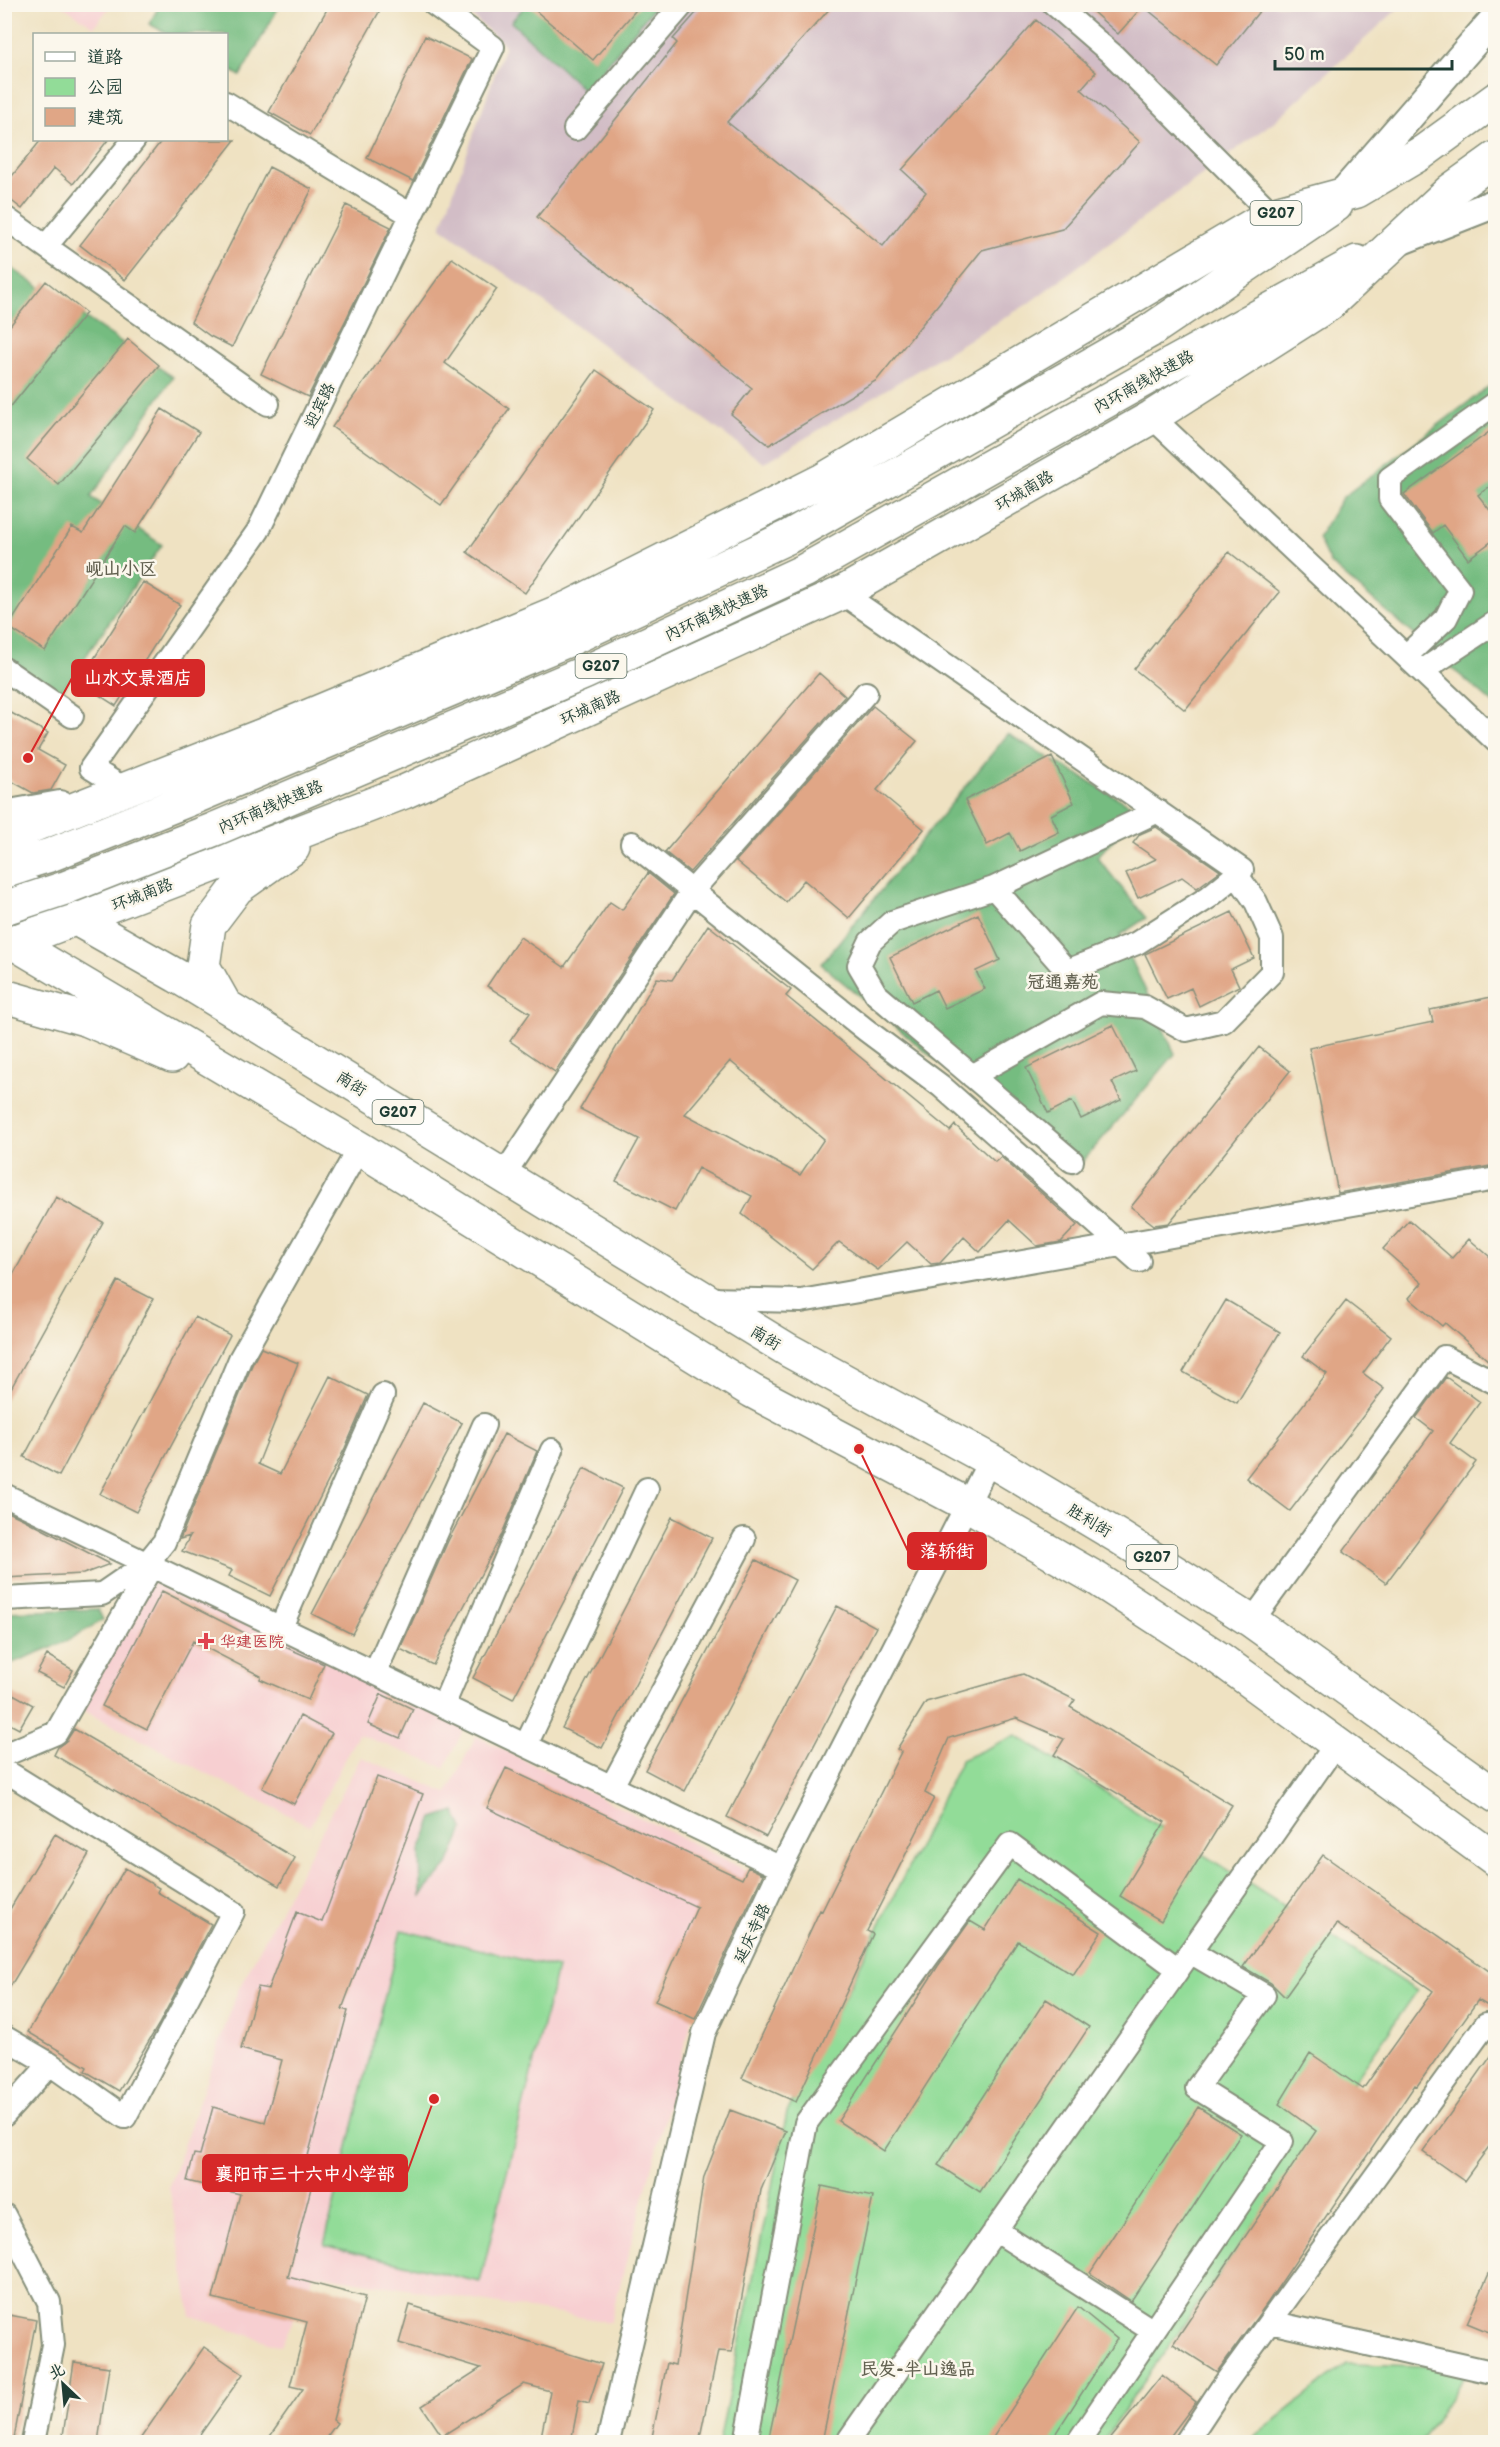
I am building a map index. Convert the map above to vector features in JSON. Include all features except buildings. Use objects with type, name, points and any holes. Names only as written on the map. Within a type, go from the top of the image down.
[{"type":"highway","name":"G207","points":[[4,869],[50,855],[195,797],[568,640],[788,537],[1148,332],[1349,193],[1423,152],[1496,99]]},
{"type":"highway","name":"内环南线快速路","points":[[1152,417],[1329,304],[1449,191],[1496,158]]},
{"type":"highway","name":"G207","points":[[115,793],[263,735],[570,607],[823,480],[1272,214],[1349,193]]},
{"type":"highway","name":"内环南线快速路","points":[[4,908],[65,888],[226,825],[586,672],[794,576],[1284,300],[1392,244]]},
{"type":"highway","name":"环城南路","points":[[9,942],[78,919],[404,792],[842,593],[1152,417]]},
{"type":"highway","points":[[4,837],[115,793]]},
{"type":"highway","points":[[226,1006],[203,966],[209,926],[237,888],[330,820]]},
{"type":"highway","name":"南街","points":[[4,878],[226,1006],[788,1350]]},
{"type":"highway","name":"G207","points":[[9,942],[359,1148],[752,1390],[968,1505]]},
{"type":"highway","points":[[4,996],[88,1020],[284,1103]]},
{"type":"highway","name":"胜利街","points":[[788,1350],[990,1460],[1119,1537],[1252,1621],[1496,1796]]},
{"type":"highway","points":[[968,1505],[1097,1579],[1220,1659],[1496,1860]]},
{"type":"main road","points":[[1349,193],[1496,17]]},
{"type":"main road","points":[[1392,244],[1496,203]]},
{"type":"main road","points":[[4,816],[115,793]]},
{"type":"street","name":"迎宾路","points":[[115,793],[91,768],[258,531],[492,47],[434,4]]},
{"type":"street","points":[[575,129],[683,4]]},
{"type":"street","points":[[1054,4],[1113,56],[1272,214]]},
{"type":"street","points":[[228,104],[411,214]]},
{"type":"street","points":[[46,246],[133,141]]},
{"type":"street","points":[[4,217],[268,404]]},
{"type":"street","points":[[1414,664],[1446,618],[1460,590],[1390,499],[1390,478],[1496,403]]},
{"type":"street","points":[[1152,417],[1496,741]]},
{"type":"street","points":[[842,593],[1242,870],[1209,897],[1137,943],[1067,971],[994,888]]},
{"type":"street","points":[[1414,664],[1496,622]]},
{"type":"street","points":[[4,669],[72,716]]},
{"type":"street","points":[[503,1176],[692,891],[866,693]]},
{"type":"street","points":[[1072,1161],[876,994],[859,965],[870,942],[892,922],[994,888],[1158,811]]},
{"type":"street","points":[[632,843],[866,1030],[941,1086],[1140,1261]]},
{"type":"street","points":[[972,1076],[1101,1003],[1144,1007],[1186,1030],[1224,1021],[1272,972],[1272,938],[1256,902],[1236,874]]},
{"type":"street","points":[[4,1755],[56,1733],[149,1564],[164,1542],[240,1359],[359,1148]]},
{"type":"street","points":[[705,1299],[801,1300],[1496,1179]]},
{"type":"street","points":[[1252,1621],[1444,1357],[1496,1383]]},
{"type":"street","points":[[280,1627],[383,1395]]},
{"type":"street","points":[[375,1673],[484,1425]]},
{"type":"street","points":[[443,1706],[552,1450]]},
{"type":"street","name":"延庆寺路","points":[[608,2442],[705,2033],[781,1868],[990,1460]]},
{"type":"street","points":[[526,1745],[647,1490]]},
{"type":"street","points":[[4,1495],[781,1868]]},
{"type":"street","points":[[612,1786],[744,1539]]},
{"type":"street","points":[[4,1599],[102,1594],[149,1564]]},
{"type":"street","points":[[848,2442],[1336,1744]]},
{"type":"street","points":[[4,1770],[233,1912],[125,2117],[50,2064],[4,2037]]},
{"type":"street","points":[[746,2442],[806,2123],[1010,1844],[1184,1960],[1264,1995],[1197,2088],[1282,2141],[1078,2442]]},
{"type":"street","points":[[1186,2442],[1221,2389],[1486,2024],[1496,2030]]},
{"type":"street","points":[[4,2115],[50,2064]]},
{"type":"street","points":[[4,2215],[49,2302],[53,2345],[33,2442]]},
{"type":"street","points":[[995,2230],[1154,2331]]},
{"type":"street","points":[[1270,2322],[1496,2373]]},
{"type":"shaded area","points":[[61,5],[111,5],[94,27]]},
{"type":"shaded area","points":[[459,5],[1402,5],[1276,120],[1026,305],[764,463],[441,227],[505,45]]},
{"type":"shaded area","name":"华建医院","points":[[155,1574],[466,1724],[445,1768],[358,1734],[310,1826],[80,1709]]},
{"type":"shaded area","points":[[476,1736],[762,1878],[693,2013],[610,2322],[314,2274],[281,2346],[191,2316],[169,2186],[238,1990],[361,1757],[447,1793]]},
{"type":"green space","points":[[160,4],[280,5],[240,76],[228,69],[228,33],[166,33],[149,24]]},
{"type":"green space","points":[[526,5],[656,5],[585,91],[511,22]]},
{"type":"green space","points":[[4,263],[173,377],[91,497],[162,545],[60,694],[5,657]]},
{"type":"green space","points":[[1495,382],[1495,705],[1330,563],[1318,538],[1342,498]]},
{"type":"green space","points":[[1008,734],[1140,811],[1097,857],[1146,918],[1120,935],[1175,1054],[1072,1174],[821,964]]},
{"type":"green space","points":[[98,1609],[103,1620],[67,1641],[5,1666],[5,1612]]},
{"type":"green space","points":[[1016,1735],[1417,1991],[1102,2442],[719,2442],[787,2113],[961,1760]]},
{"type":"green space","points":[[455,1811],[463,1829],[448,1865],[421,1896],[420,1851],[433,1818]]},
{"type":"green space","points":[[401,1930],[557,1968],[480,2282],[324,2245]]},
{"type":"green space","points":[[1346,2364],[1471,2367],[1420,2442],[1248,2442]]},
{"type":"place","name":"山水文景酒店","points":[[28,758]]},
{"type":"place","name":"落轿街","points":[[859,1449]]},
{"type":"place","name":"华建医院","points":[[206,1641]]},
{"type":"place","name":"襄阳市三十六中小学部","points":[[434,2099]]},
{"type":"district","name":"岘山小区","points":[[121,569]]},
{"type":"district","name":"冠通嘉苑","points":[[1063,982]]},
{"type":"district","name":"民发-半山逸品","points":[[918,2369]]}]
